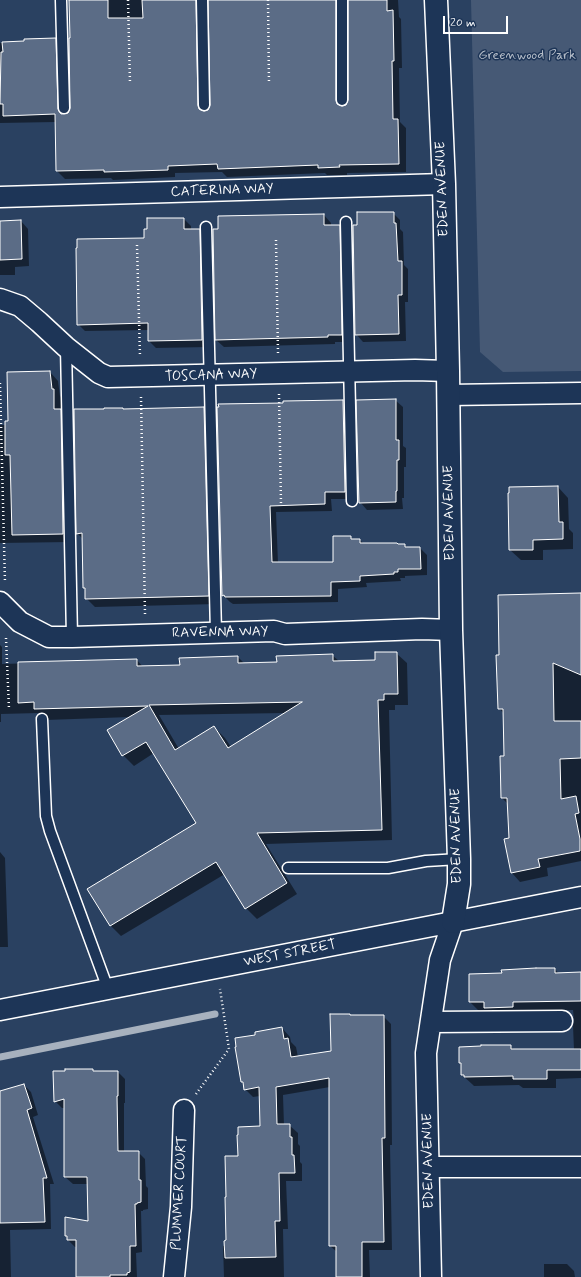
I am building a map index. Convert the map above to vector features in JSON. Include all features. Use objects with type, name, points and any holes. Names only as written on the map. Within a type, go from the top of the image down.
[{"type":"street","name":"EDEN AVENUE","points":[[431,1277],[426,1053],[440,960],[452,922],[459,884],[451,630],[444,184],[436,0]]},
{"type":"street","name":"CATERINA WAY","points":[[0,197],[444,184]]},
{"type":"street","name":"TOSCANA WAY","points":[[0,299],[20,306],[66,347],[99,373],[108,377],[210,376],[415,370],[448,371]]},
{"type":"street","points":[[448,395],[581,393]]},
{"type":"street","name":"RAVENNA WAY","points":[[3,605],[20,622],[49,637],[274,632],[285,634],[422,629],[451,630]]},
{"type":"street","name":"WEST STREET","points":[[0,1010],[581,897]]},
{"type":"street","points":[[431,1022],[562,1021]]},
{"type":"street","name":"PLUMMER COURT","points":[[174,1277],[181,1207],[184,1110]]},
{"type":"street","points":[[429,1167],[581,1167]]},
{"type":"lane","points":[[61,0],[64,108]]},
{"type":"lane","points":[[202,0],[204,105]]},
{"type":"lane","points":[[342,0],[342,100]]},
{"type":"lane","points":[[346,222],[352,501]]},
{"type":"lane","points":[[206,227],[216,633]]},
{"type":"lane","points":[[66,347],[72,637]]},
{"type":"lane","points":[[42,719],[46,816],[50,831],[108,989]]},
{"type":"lane","points":[[288,868],[388,868],[426,861],[459,859]]},
{"type":"path","points":[[128,0],[130,83]]},
{"type":"path","points":[[268,0],[269,84]]},
{"type":"path","points":[[137,245],[141,377],[145,634]]},
{"type":"path","points":[[0,383],[3,605],[9,709]]},
{"type":"path","points":[[184,1110],[229,1049],[217,968]]},
{"type":"green space","name":"Greenwood Park","points":[[471,0],[581,0],[581,371],[503,372],[480,352]]},
{"type":"building","points":[[69,0],[108,0],[108,18],[143,18],[142,0],[196,0],[198,105],[199,109],[204,111],[208,110],[210,105],[208,0],[336,0],[336,100],[337,104],[342,106],[346,105],[348,100],[348,0],[387,0],[387,11],[393,10],[393,119],[398,119],[399,164],[339,165],[340,167],[318,168],[318,165],[218,169],[217,164],[168,166],[168,170],[104,172],[104,170],[56,171],[55,114],[3,116],[3,104],[0,104],[1,52],[3,52],[2,42],[24,41],[24,39],[56,38],[58,109],[61,114],[68,113],[70,108]]},
{"type":"building","points":[[357,212],[394,212],[398,261],[402,261],[402,295],[398,295],[399,334],[355,335],[353,225],[357,225]]},
{"type":"building","points":[[324,214],[324,225],[340,225],[342,335],[328,335],[328,337],[215,340],[213,229],[218,229],[218,216]]},
{"type":"building","points":[[147,218],[184,218],[184,229],[200,229],[202,340],[148,341],[148,323],[77,325],[77,239],[144,238],[144,229],[147,229]]},
{"type":"building","points":[[21,220],[22,259],[0,260],[0,221]]},
{"type":"building","points":[[50,371],[52,389],[54,389],[54,409],[61,409],[63,534],[12,535],[10,455],[5,455],[5,421],[8,421],[7,372]]},
{"type":"building","points":[[396,399],[396,440],[399,440],[399,460],[397,460],[396,502],[359,503],[356,400]]},
{"type":"building","points":[[343,400],[345,492],[325,492],[325,504],[270,506],[272,562],[333,562],[333,536],[351,536],[351,539],[360,539],[360,543],[397,543],[405,544],[405,547],[420,547],[421,569],[398,569],[398,572],[394,572],[394,574],[360,576],[360,581],[331,582],[331,596],[222,596],[218,404]]},
{"type":"building","points":[[204,407],[209,596],[85,599],[85,588],[83,588],[82,533],[76,534],[74,409]]},
{"type":"building","points":[[558,486],[559,522],[563,522],[563,539],[533,540],[533,550],[509,550],[509,487]]},
{"type":"building","points":[[581,593],[581,675],[553,663],[554,721],[581,721],[581,758],[560,759],[561,799],[576,796],[579,813],[575,814],[580,839],[580,851],[538,859],[540,867],[511,873],[504,839],[509,838],[507,798],[501,798],[500,756],[504,756],[503,709],[498,709],[496,655],[499,655],[498,595]]},
{"type":"building","points":[[375,652],[397,652],[398,694],[384,694],[384,700],[378,700],[382,830],[257,833],[287,883],[245,909],[216,862],[110,926],[87,889],[196,823],[146,742],[122,756],[107,730],[148,706],[34,709],[34,702],[18,703],[18,662],[137,659],[137,666],[180,665],[179,658],[238,656],[238,663],[277,662],[276,656],[333,654],[333,661],[375,660]],"holes":[[[302,702],[228,748],[214,726],[175,750],[149,705]]]},
{"type":"building","points":[[555,968],[555,973],[581,972],[581,1001],[513,1002],[513,1007],[484,1008],[484,1002],[469,1002],[469,974],[502,973],[501,970]]},
{"type":"building","points":[[330,1014],[384,1015],[385,1138],[382,1138],[384,1242],[362,1242],[362,1277],[336,1277],[336,1246],[329,1246],[329,1078],[276,1087],[277,1124],[290,1124],[290,1137],[292,1137],[292,1155],[294,1155],[295,1173],[279,1173],[280,1221],[275,1221],[276,1257],[225,1258],[225,1156],[238,1156],[238,1127],[260,1126],[259,1087],[244,1090],[243,1082],[241,1082],[235,1047],[235,1038],[255,1035],[255,1032],[282,1027],[284,1039],[288,1038],[291,1057],[331,1051]]},
{"type":"building","points":[[511,1045],[511,1049],[581,1049],[581,1070],[547,1070],[547,1079],[513,1079],[513,1076],[464,1077],[464,1075],[461,1075],[461,1063],[459,1063],[459,1047]]},
{"type":"building","points":[[65,1069],[118,1071],[118,1151],[139,1151],[139,1180],[141,1180],[141,1202],[135,1204],[136,1246],[130,1246],[130,1272],[127,1273],[127,1275],[110,1275],[110,1277],[76,1277],[76,1240],[67,1240],[67,1236],[65,1236],[65,1217],[88,1221],[87,1177],[64,1177],[64,1099],[54,1102],[53,1071],[65,1071]]},
{"type":"building","points":[[24,1084],[32,1108],[27,1110],[47,1178],[43,1178],[45,1222],[0,1223],[0,1091]]},
{"type":"waterway","points":[[0,1057],[215,1014]]}]
